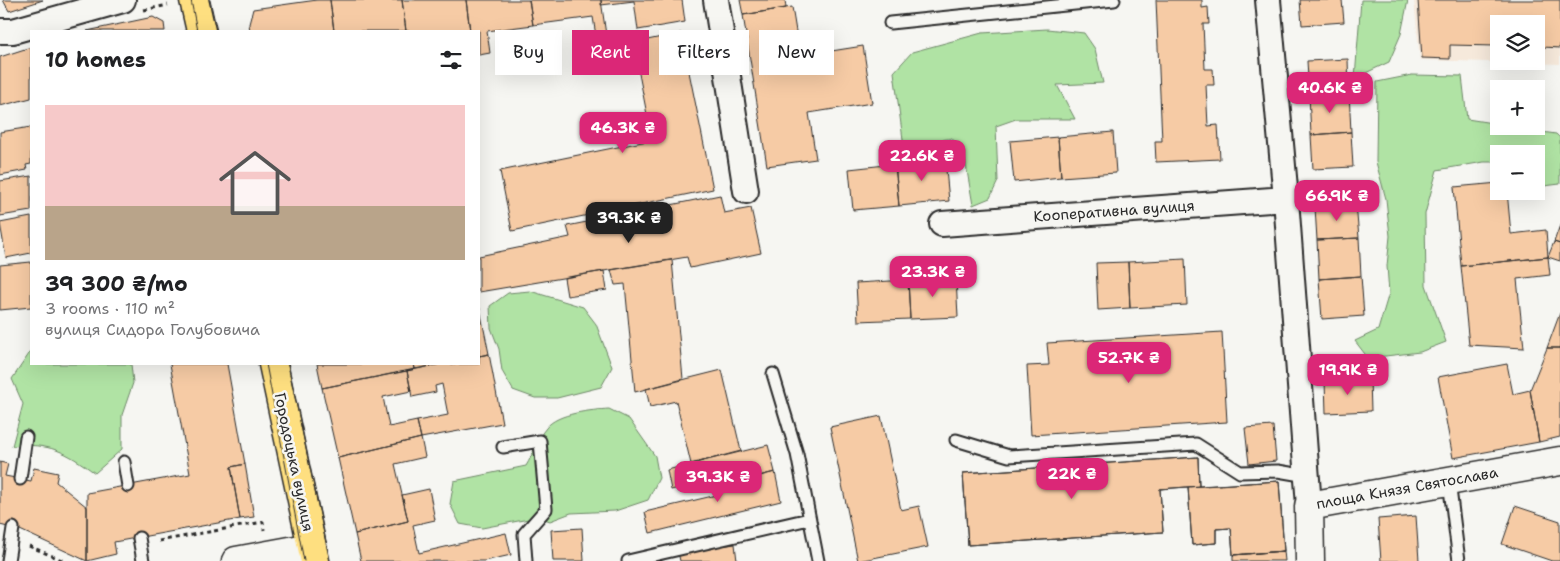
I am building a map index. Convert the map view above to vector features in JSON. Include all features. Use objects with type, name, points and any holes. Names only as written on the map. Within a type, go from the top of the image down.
[{"type":"main road","points":[[197,0],[201,30]]},
{"type":"main road","name":"Городоцька вулиця","points":[[273,365],[314,554]]},
{"type":"street","points":[[0,31],[13,31],[123,0]]},
{"type":"street","points":[[716,0],[746,191]]},
{"type":"street","points":[[1268,0],[1286,198],[1309,506]]},
{"type":"street","name":"Кооперативна вулиця","points":[[942,224],[1286,198]]},
{"type":"street","name":"площа Князя Святослава","points":[[1310,561],[1309,506],[1560,461]]},
{"type":"street","points":[[236,561],[314,554]]},
{"type":"lane","points":[[890,24],[1114,0]]},
{"type":"lane","points":[[773,374],[798,454],[818,561]]},
{"type":"lane","points":[[20,479],[26,437]]},
{"type":"lane","points":[[956,440],[1009,456],[1196,444],[1240,472],[1278,471],[1306,476]]},
{"type":"lane","points":[[503,447],[540,441],[546,509],[524,534],[526,561]]},
{"type":"lane","points":[[124,462],[128,486]]},
{"type":"lane","points":[[1449,481],[1459,561]]},
{"type":"lane","points":[[628,561],[809,519]]},
{"type":"lane","points":[[8,561],[12,534]]},
{"type":"lane","points":[[139,541],[144,561]]},
{"type":"path","points":[[139,541],[262,522]]},
{"type":"path","points":[[12,534],[64,561]]},
{"type":"shaded area","points":[[1414,0],[1560,0],[1560,64],[1545,64],[1545,15],[1490,15],[1490,62],[1420,60]]},
{"type":"green space","points":[[1361,0],[1408,0],[1401,34],[1389,62],[1355,78]]},
{"type":"green space","points":[[1047,29],[1084,33],[1095,49],[1103,83],[1057,85],[1075,119],[1016,119],[996,126],[998,181],[990,198],[973,205],[965,159],[952,138],[904,147],[894,72],[912,52],[982,33]]},
{"type":"green space","points":[[1412,75],[1462,76],[1467,119],[1490,123],[1490,135],[1545,135],[1545,132],[1556,134],[1560,138],[1560,184],[1545,186],[1545,145],[1490,145],[1490,162],[1437,170],[1425,214],[1426,285],[1446,342],[1420,352],[1368,358],[1355,341],[1378,330],[1389,293],[1387,266],[1390,236],[1386,199],[1376,162],[1377,82]]},
{"type":"green space","points":[[530,291],[583,307],[596,324],[612,367],[601,387],[557,398],[535,398],[513,390],[502,371],[499,349],[491,328],[490,306],[508,293]]},
{"type":"green space","points":[[30,352],[30,365],[131,365],[133,383],[122,415],[122,449],[95,473],[66,454],[47,447],[12,446],[23,404],[12,379]]},
{"type":"green space","points":[[609,409],[629,419],[655,456],[659,478],[648,500],[615,511],[571,513],[550,521],[539,517],[482,528],[460,524],[450,504],[454,481],[526,466],[540,437],[551,423],[575,413]]},
{"type":"building","points":[[3,0],[43,0],[9,11]]},
{"type":"building","points":[[317,0],[330,0],[334,30],[250,30],[249,24],[253,9]]},
{"type":"building","points":[[330,0],[402,0],[406,30],[334,30]]},
{"type":"building","points":[[402,0],[466,0],[470,30],[406,30]]},
{"type":"building","points":[[466,0],[529,0],[533,25],[487,31],[490,53],[480,55],[480,30],[470,30]]},
{"type":"building","points":[[529,0],[601,0],[605,30],[595,30],[593,17],[533,25]]},
{"type":"building","points":[[601,0],[682,0],[685,22],[638,30],[634,1],[601,5]]},
{"type":"building","points":[[740,0],[785,0],[786,8],[743,15]]},
{"type":"building","points":[[1156,0],[1202,0],[1202,8],[1208,7],[1209,24],[1203,24],[1205,69],[1213,69],[1214,85],[1206,85],[1208,126],[1218,125],[1220,159],[1156,162],[1155,141],[1162,141]]},
{"type":"building","points":[[1300,0],[1342,0],[1344,22],[1302,25]]},
{"type":"building","points":[[1418,0],[1560,0],[1560,48],[1545,47],[1545,15],[1490,15],[1490,46],[1450,45],[1450,59],[1422,58]]},
{"type":"building","points":[[792,7],[796,30],[759,30],[759,75],[834,75],[834,51],[863,46],[872,103],[809,113],[816,159],[767,166],[749,53],[749,30],[745,30],[743,15]]},
{"type":"building","points":[[153,17],[164,23],[165,30],[92,30]]},
{"type":"building","points":[[659,38],[659,75],[690,75],[713,189],[512,231],[500,171],[652,140],[639,75],[649,75],[649,40]]},
{"type":"building","points":[[30,47],[30,98],[0,106],[0,57]]},
{"type":"building","points":[[1348,59],[1349,92],[1309,95],[1307,61]]},
{"type":"building","points":[[1349,92],[1351,132],[1311,135],[1309,95]]},
{"type":"building","points":[[30,127],[30,164],[26,165],[27,170],[0,175],[0,132]]},
{"type":"building","points":[[1113,132],[1116,173],[1061,177],[1058,137]]},
{"type":"building","points":[[1351,132],[1353,167],[1313,169],[1311,135]]},
{"type":"building","points":[[1058,137],[1061,177],[1014,182],[1010,141]]},
{"type":"building","points":[[945,159],[949,201],[899,206],[895,164]]},
{"type":"building","points":[[895,164],[899,206],[853,210],[849,169]]},
{"type":"building","points":[[30,176],[30,211],[0,216],[0,181]]},
{"type":"building","points":[[1490,184],[1490,200],[1508,200],[1511,234],[1546,230],[1548,257],[1461,266],[1454,187]]},
{"type":"building","points":[[720,195],[724,213],[751,208],[761,253],[690,268],[687,257],[480,292],[480,256],[570,237],[567,226]]},
{"type":"building","points":[[1356,204],[1359,238],[1317,240],[1315,207]]},
{"type":"building","points":[[30,217],[30,253],[6,258],[0,223]]},
{"type":"building","points":[[1560,225],[1560,244],[1554,242]]},
{"type":"building","points":[[1359,238],[1361,276],[1319,279],[1317,240]]},
{"type":"building","points":[[1554,242],[1560,244],[1560,261],[1548,257]]},
{"type":"building","points":[[1548,257],[1550,275],[1517,279],[1524,348],[1469,345],[1461,266]]},
{"type":"building","points":[[1185,259],[1187,305],[1130,308],[1128,262]]},
{"type":"building","points":[[672,260],[683,379],[635,392],[625,284],[615,285],[611,270]]},
{"type":"building","points":[[30,262],[30,307],[0,310],[0,265]]},
{"type":"building","points":[[1128,262],[1130,308],[1098,310],[1096,263]]},
{"type":"building","points":[[604,271],[607,290],[567,296],[564,278]]},
{"type":"building","points":[[1361,276],[1364,316],[1322,319],[1319,279]]},
{"type":"building","points":[[956,278],[958,317],[910,319],[908,280]]},
{"type":"building","points":[[908,280],[910,319],[858,321],[856,283]]},
{"type":"building","points":[[480,310],[489,354],[480,356]]},
{"type":"building","points":[[1560,313],[1560,348],[1547,348]]},
{"type":"building","points":[[1222,332],[1227,422],[1031,435],[1027,366],[1049,365],[1047,343]]},
{"type":"building","points":[[1547,348],[1560,348],[1560,437],[1539,442],[1530,390]]},
{"type":"building","points":[[489,354],[502,423],[421,438],[417,421],[448,415],[442,384],[435,386],[436,392],[412,397],[407,371],[436,365],[480,365],[480,356]]},
{"type":"building","points":[[1507,364],[1513,394],[1530,390],[1539,442],[1453,458],[1438,377]]},
{"type":"building","points":[[170,365],[227,365],[245,464],[231,467],[240,519],[114,542],[116,554],[87,561],[87,493],[190,474]]},
{"type":"building","points":[[317,365],[414,365],[415,369],[322,388]]},
{"type":"building","points":[[414,365],[436,365],[415,369]]},
{"type":"building","points":[[722,370],[741,451],[691,464],[676,401],[650,407],[646,389]]},
{"type":"building","points":[[407,371],[411,391],[383,397],[389,427],[417,421],[421,438],[338,458],[322,388]]},
{"type":"building","points":[[1370,379],[1371,411],[1326,413],[1325,381]]},
{"type":"building","points":[[881,416],[901,510],[919,506],[928,547],[858,561],[830,427]]},
{"type":"building","points":[[1273,426],[1276,461],[1249,464],[1245,428]]},
{"type":"building","points":[[421,438],[425,457],[395,464],[408,521],[355,534],[338,458]]},
{"type":"building","points":[[768,445],[775,472],[719,486],[717,478],[671,490],[667,470]]},
{"type":"building","points":[[1198,457],[1199,486],[1279,481],[1284,551],[1233,555],[1231,528],[1216,529],[1216,543],[1192,545],[1188,487],[1160,489],[1163,532],[968,545],[963,473]]},
{"type":"building","points":[[1198,457],[1199,486],[1160,489],[1163,532],[968,545],[963,473]]},
{"type":"building","points":[[0,462],[8,464],[5,476],[31,481],[34,468],[58,473],[56,482],[87,507],[87,561],[20,530],[0,525]]},
{"type":"building","points":[[245,464],[254,517],[240,519],[231,467]]},
{"type":"building","points":[[775,472],[781,501],[650,533],[645,512],[721,494],[719,486]]},
{"type":"building","points":[[1279,481],[1284,551],[1233,555],[1231,528],[1216,529],[1216,543],[1192,545],[1188,487]]},
{"type":"building","points":[[429,489],[435,520],[413,525],[419,553],[506,533],[511,555],[484,561],[361,561],[355,534],[408,521],[402,495]]},
{"type":"building","points":[[1515,506],[1560,521],[1560,561],[1552,561],[1502,544]]},
{"type":"building","points":[[1416,516],[1419,561],[1381,561],[1378,519]]},
{"type":"building","points":[[582,528],[584,561],[553,561],[551,530]]},
{"type":"building","points":[[735,544],[737,561],[680,561],[678,552]]},
{"type":"building","points":[[1284,551],[1285,561],[1233,561],[1233,555]]},
{"type":"tram line","points":[[191,0],[197,30]]},
{"type":"tram line","points":[[210,0],[217,30]]},
{"type":"tram line","points":[[266,365],[304,561]]},
{"type":"tram line","points":[[288,365],[330,561]]}]
